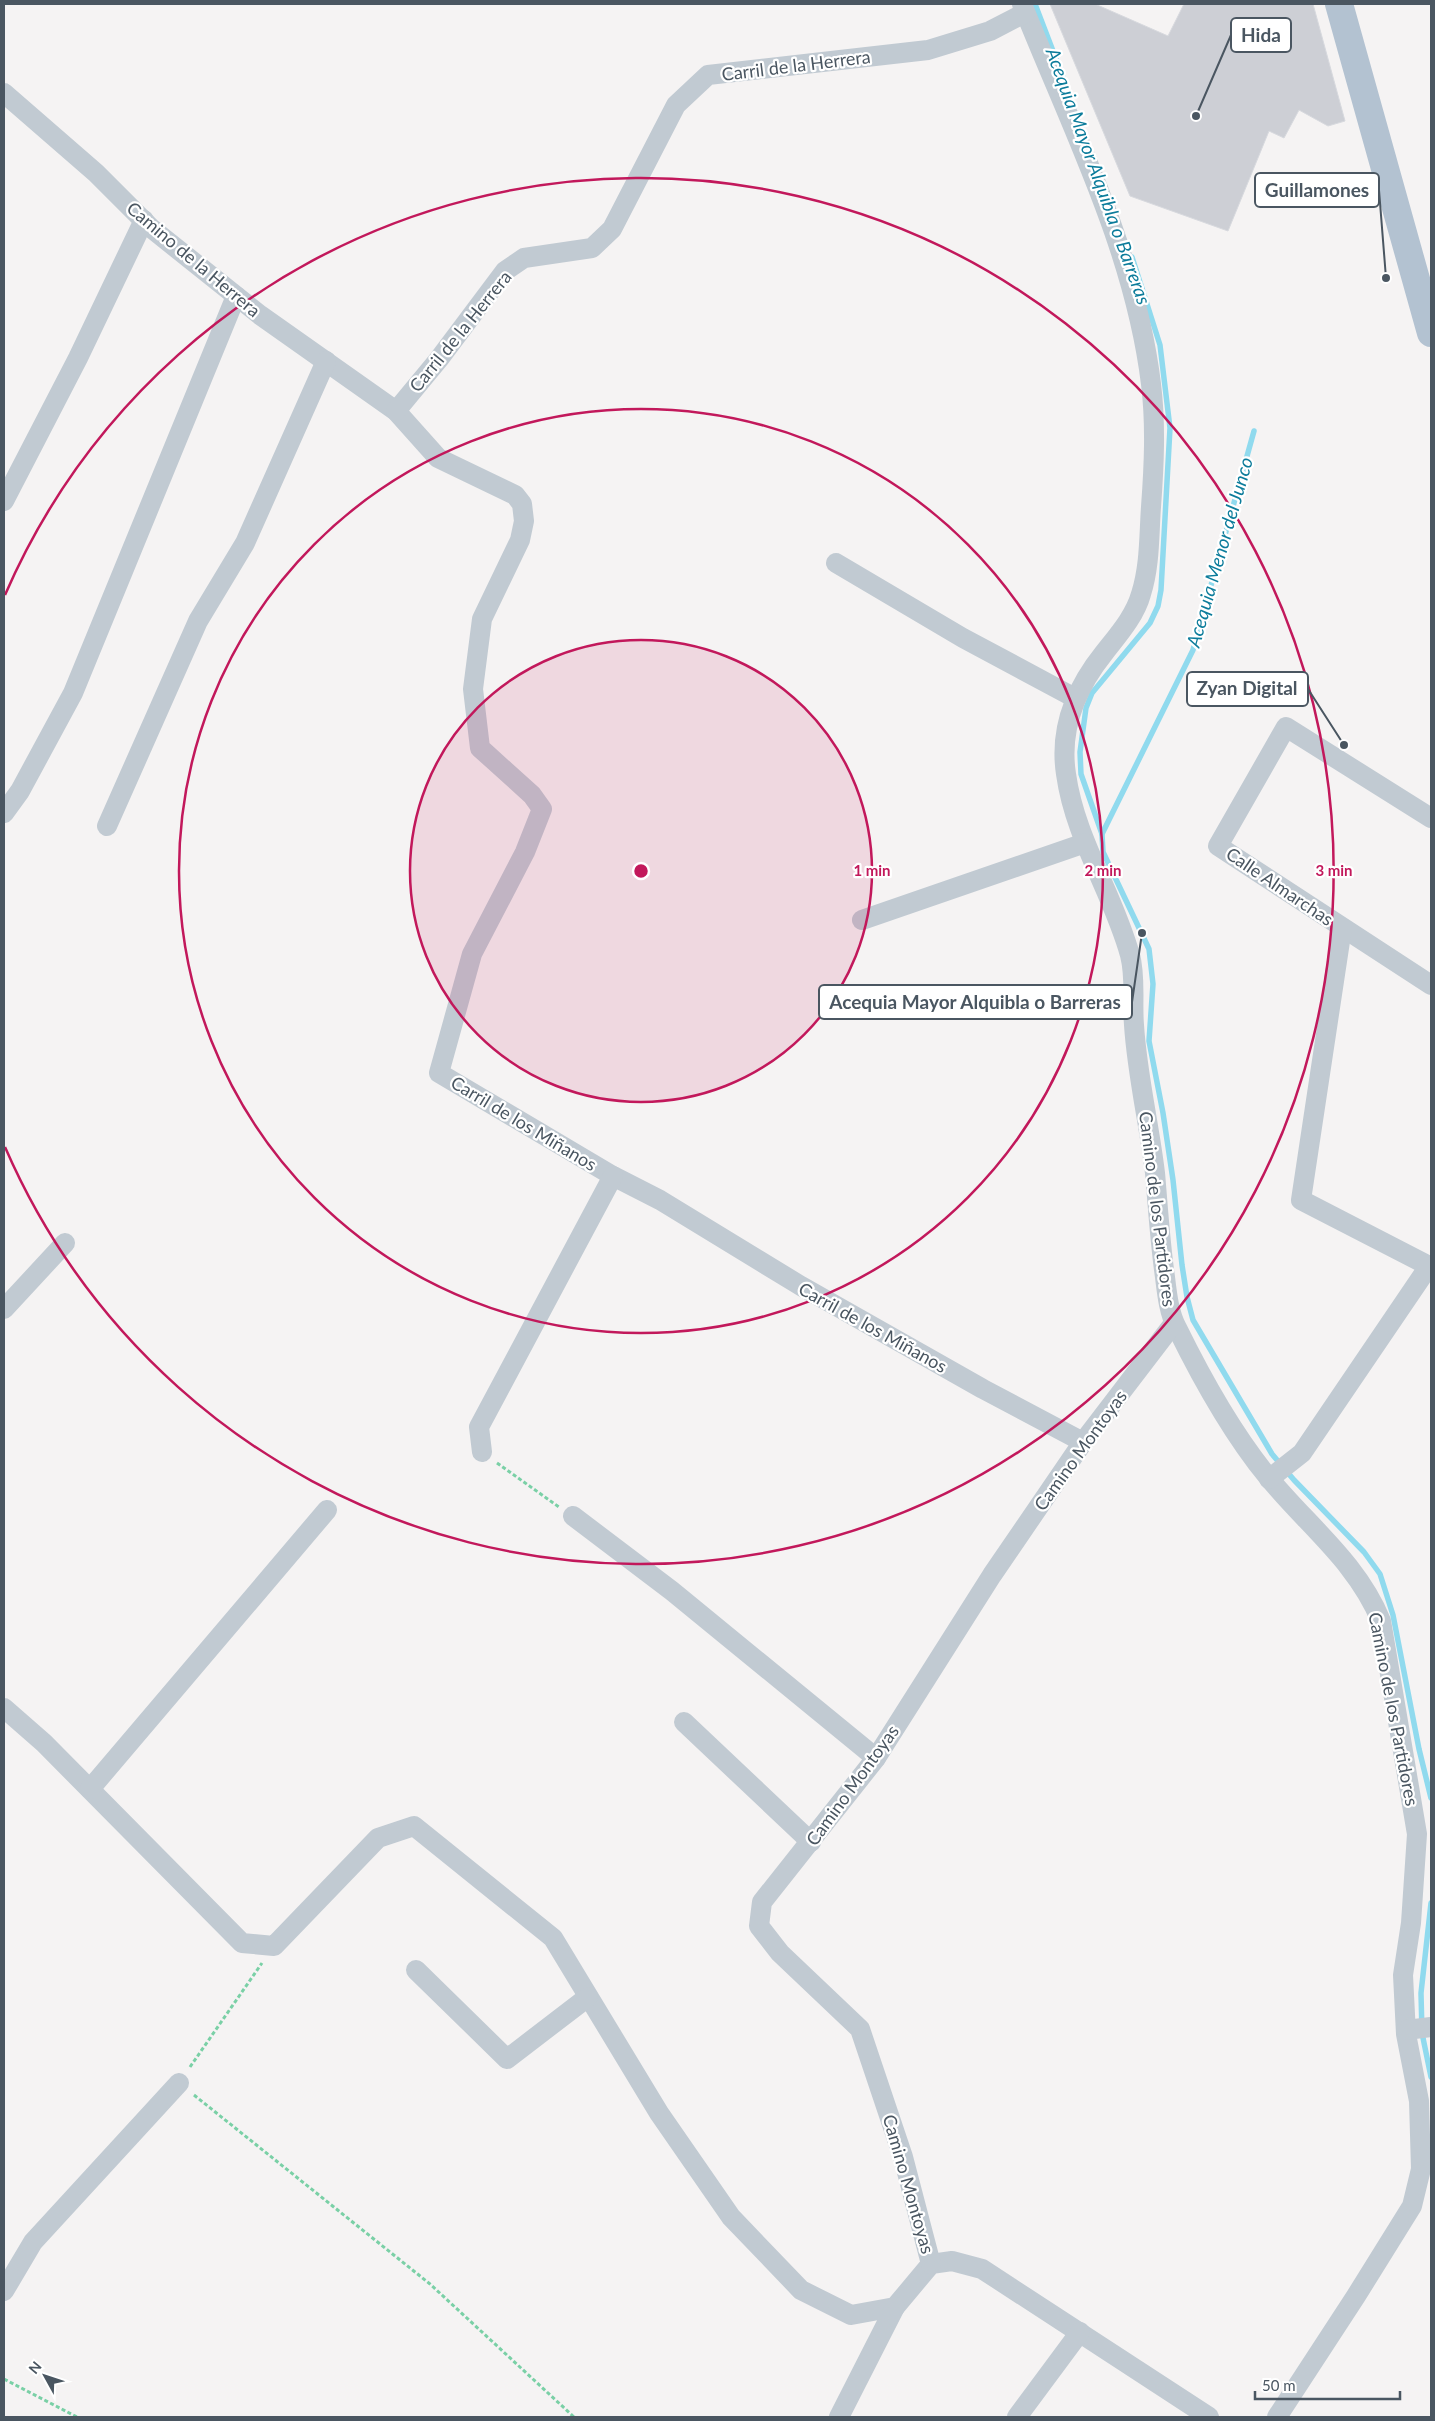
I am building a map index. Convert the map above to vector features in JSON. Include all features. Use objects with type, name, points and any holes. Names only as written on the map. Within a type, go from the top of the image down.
[{"type":"main road","points":[[1339,4],[1431,333]]},
{"type":"street","name":"Carril de la Herrera","points":[[396,411],[439,359],[505,271],[524,258],[592,248],[612,228],[676,105],[708,75],[928,50],[990,31],[1024,8]]},
{"type":"street","name":"Camino de los Partidores","points":[[1024,8],[1119,248],[1144,343],[1153,410],[1153,472],[1147,563],[1142,592],[1127,622],[1089,672],[1075,698],[1066,736],[1066,774],[1085,843],[1131,958],[1134,979],[1134,1029],[1154,1170],[1167,1290],[1174,1323],[1244,1446],[1269,1479],[1360,1579],[1381,1621],[1417,1834],[1411,1923],[1403,1975],[1406,2030],[1419,2110],[1420,2169],[1412,2206],[1277,2417]]},
{"type":"street","name":"Camino de la Herrera","points":[[4,93],[96,173],[144,220],[236,296],[396,411]]},
{"type":"street","points":[[4,502],[78,358],[144,220]]},
{"type":"street","points":[[4,813],[20,791],[73,693],[236,296]]},
{"type":"street","points":[[107,826],[198,621],[245,543],[326,361]]},
{"type":"street","name":"Carril de los Miñanos","points":[[396,411],[438,458],[516,495],[522,504],[524,521],[520,540],[482,619],[473,690],[480,748],[532,795],[542,809],[525,852],[472,954],[439,1073],[613,1176],[660,1200],[815,1294],[983,1389],[1083,1442]]},
{"type":"street","points":[[836,563],[963,638],[1075,698]]},
{"type":"street","name":"Calle Almarchas","points":[[1431,818],[1286,727],[1218,846],[1431,985]]},
{"type":"street","points":[[862,920],[1085,843]]},
{"type":"street","points":[[1269,1479],[1302,1453],[1430,1267],[1301,1200],[1342,928]]},
{"type":"street","points":[[482,1452],[479,1427],[613,1176]]},
{"type":"street","points":[[4,1309],[65,1243]]},
{"type":"street","name":"Camino Montoyas","points":[[931,2264],[903,2157],[860,2029],[780,1954],[759,1926],[762,1902],[876,1758],[992,1575],[1083,1442],[1174,1323]]},
{"type":"street","points":[[90,1789],[327,1510]]},
{"type":"street","points":[[573,1516],[672,1591],[876,1758]]},
{"type":"street","points":[[4,1708],[44,1743],[242,1944],[274,1946],[378,1838],[414,1826],[553,1938],[659,2113],[731,2216],[801,2290],[851,2314],[896,2307]]},
{"type":"street","points":[[684,1722],[811,1842]]},
{"type":"street","points":[[416,1970],[507,2059],[588,1996]]},
{"type":"street","points":[[1406,2030],[1431,2028]]},
{"type":"street","points":[[4,2291],[33,2242],[179,2083]]},
{"type":"street","points":[[839,2417],[896,2307],[931,2264],[952,2261],[982,2269],[1209,2417]]},
{"type":"street","points":[[1018,2417],[1080,2332]]},
{"type":"path","points":[[482,1452],[573,1516]]},
{"type":"path","points":[[274,1946],[179,2083],[430,2284],[574,2417]]},
{"type":"path","points":[[4,2379],[77,2417]]},
{"type":"building","points":[[1050,4],[1095,4],[1168,36],[1184,4],[1313,4],[1345,121],[1328,126],[1299,110],[1284,138],[1269,131],[1228,231],[1130,196]]},
{"type":"waterway","name":"Acequia Mayor Alquibla o Barreras","points":[[1035,4],[1066,85]]},
{"type":"waterway","name":"Acequia Mayor Alquibla o Barreras","points":[[1132,257],[1160,345],[1170,428],[1161,590],[1158,606],[1150,623],[1092,693],[1086,708],[1080,752],[1081,774],[1102,834],[1103,852],[1149,949],[1153,984],[1149,1041],[1163,1113],[1173,1180],[1182,1265],[1193,1320],[1272,1454],[1294,1480],[1364,1552],[1380,1574],[1393,1615],[1419,1749],[1431,1798]]},
{"type":"waterway","name":"Acequia Menor del Junco","points":[[1102,834],[1193,650],[1254,431]]},
{"type":"waterway","name":"Acequia Mayor Alquibla o Barreras","points":[[1431,1903],[1421,1993],[1422,2033],[1431,2077]]},
{"type":"place","name":"Hida","points":[[1196,116]]},
{"type":"place","name":"Guillamones","points":[[1386,278]]},
{"type":"place","name":"Zyan Digital","points":[[1344,745]]},
{"type":"place","name":"Acequia Mayor Alquibla o Barreras","points":[[1142,933]]}]
